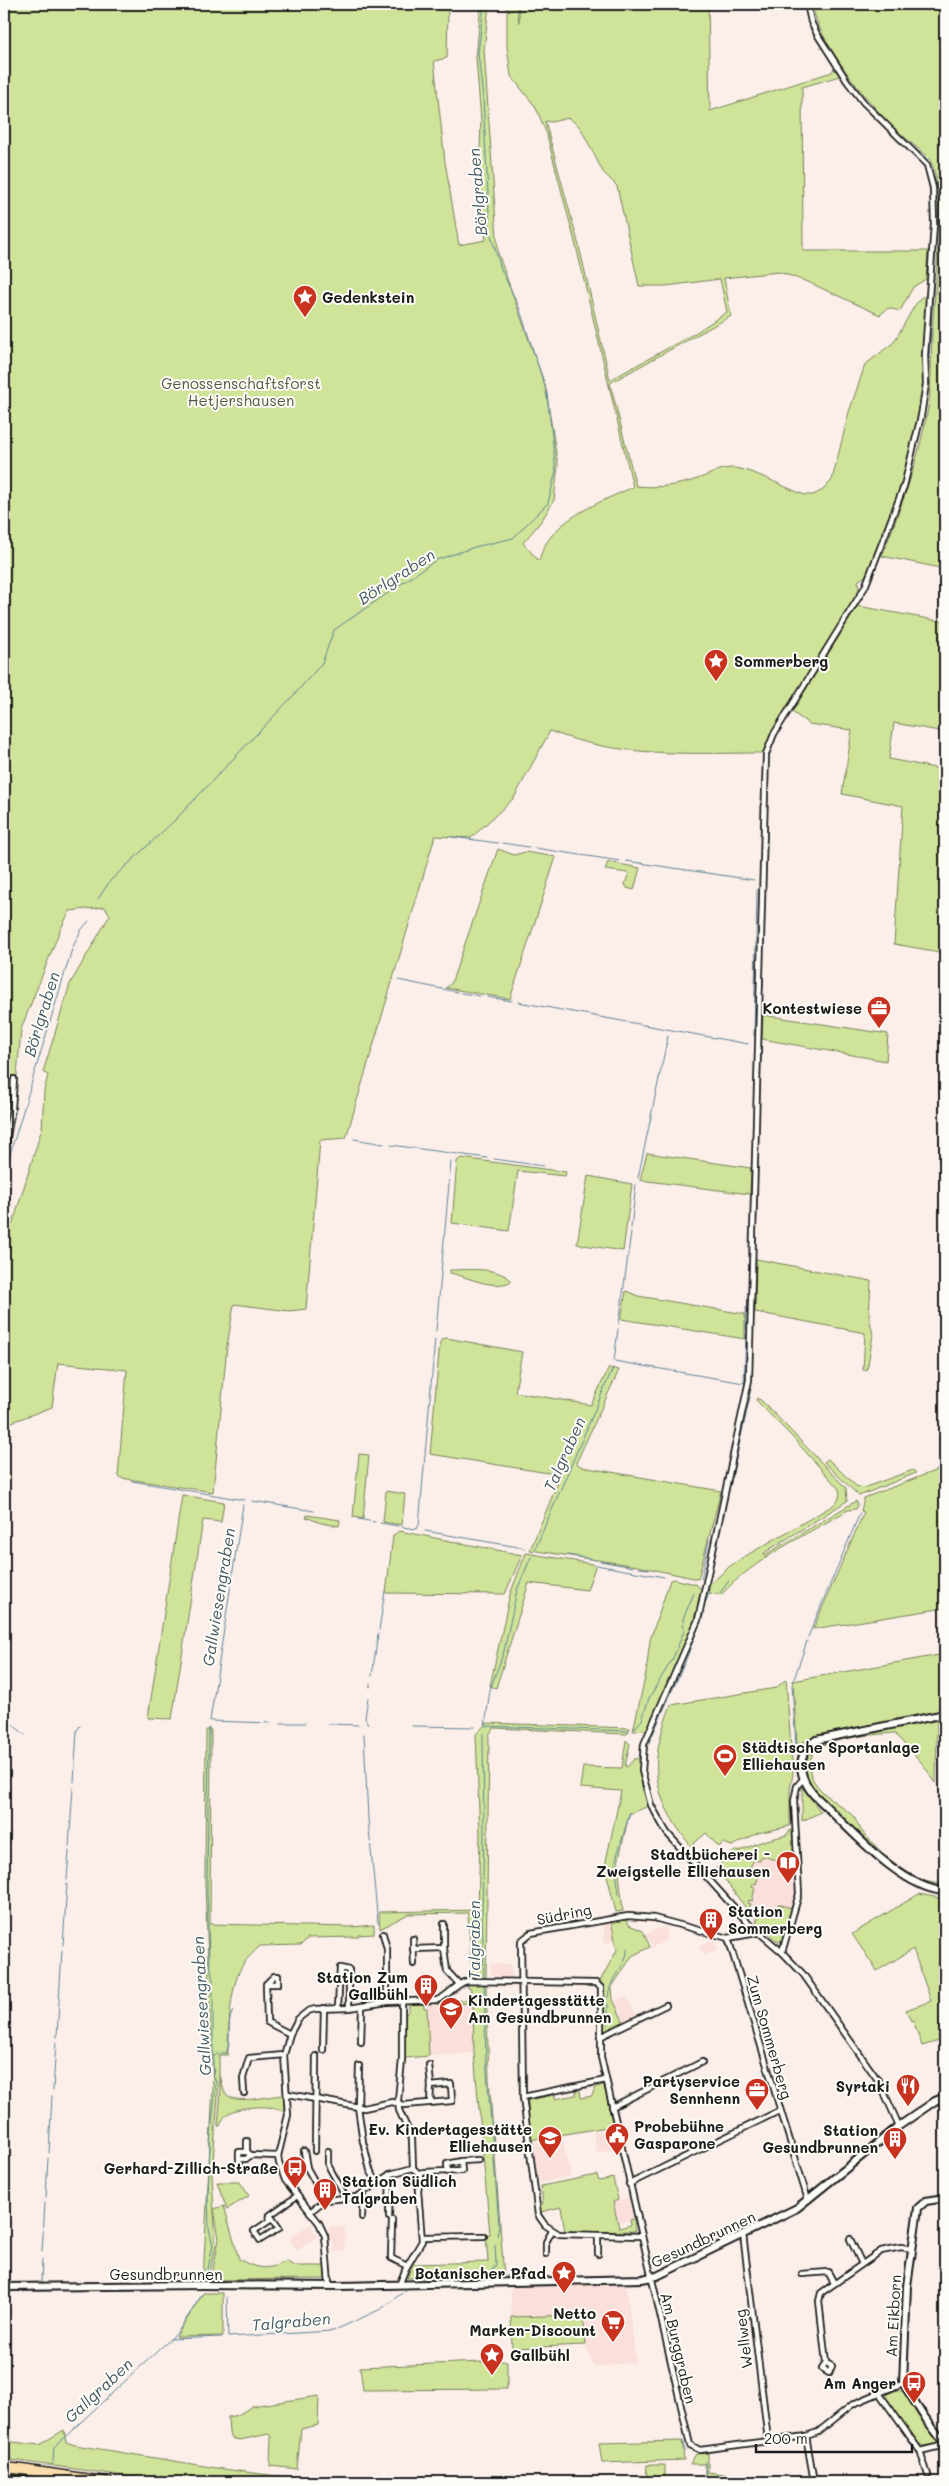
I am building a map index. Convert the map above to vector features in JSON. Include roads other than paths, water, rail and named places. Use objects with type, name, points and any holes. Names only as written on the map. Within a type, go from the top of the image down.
[{"type":"highway","points":[[4,2467],[108,2482]]},
{"type":"highway","points":[[4,2479],[27,2482]]},
{"type":"street","points":[[807,4],[811,22],[817,34],[847,81],[888,128],[923,159],[931,175],[934,224],[926,344],[926,384],[906,477],[873,572],[851,612],[774,734],[766,754],[748,1388],[698,1620],[689,1644],[647,1734],[642,1754],[644,1786],[651,1805],[667,1833],[757,1932],[782,1952],[802,1974],[880,2083],[898,2126]]},
{"type":"street","points":[[4,1154],[11,1116],[14,1079]]},
{"type":"street","points":[[945,1714],[816,1740],[802,1758],[800,1769],[803,1779],[814,1795],[897,1872],[920,1885],[945,1891]]},
{"type":"street","points":[[782,1952],[799,1894],[795,1792],[803,1779]]},
{"type":"street","name":"Südring","points":[[552,2231],[540,2219],[536,2204],[523,2097],[520,1982],[521,1941],[530,1933],[617,1917],[641,1916],[728,1938],[757,1932]]},
{"type":"street","points":[[444,1924],[444,1948],[448,1971],[459,1984]]},
{"type":"street","points":[[383,1934],[387,1949],[387,2002]]},
{"type":"street","name":"Zum Sommerberg","points":[[728,1938],[779,2111],[808,2200]]},
{"type":"street","points":[[413,1939],[414,1964]]},
{"type":"street","points":[[414,1948],[444,1948]]},
{"type":"street","points":[[338,2008],[340,1968],[349,1970],[349,2008]]},
{"type":"street","points":[[329,2284],[326,2240],[320,2226],[285,2180],[278,2156],[288,2115],[284,2056],[290,2034],[303,2014],[308,2011],[324,2008],[362,2007],[387,2002],[437,2000],[444,1997],[459,1984],[467,1981],[520,1982]]},
{"type":"street","name":"Am Burggraben","points":[[520,1982],[596,1983],[599,1985],[601,2058],[688,2440],[694,2449],[706,2450],[768,2440]]},
{"type":"street","points":[[266,1984],[267,2022],[290,2034]]},
{"type":"street","points":[[402,2001],[402,2060],[398,2104],[412,2140],[413,2168],[419,2173],[462,2171],[461,2161]]},
{"type":"street","points":[[600,2037],[666,2005]]},
{"type":"street","points":[[361,2042],[362,2007]]},
{"type":"street","points":[[323,2050],[324,2008]]},
{"type":"street","points":[[244,2093],[243,2078],[249,2058],[284,2056]]},
{"type":"street","points":[[315,2151],[316,2056]]},
{"type":"street","points":[[612,2107],[702,2062]]},
{"type":"street","points":[[429,2065],[430,2103]]},
{"type":"street","points":[[359,2066],[358,2107],[370,2170],[378,2182]]},
{"type":"street","points":[[523,2097],[606,2080]]},
{"type":"street","points":[[288,2094],[358,2107],[375,2107],[392,2102],[398,2104],[452,2101],[451,2084],[431,2086]]},
{"type":"street","name":"Gesundbrunnen","points":[[4,2287],[329,2284],[392,2281],[400,2283],[650,2278],[797,2208],[898,2126],[935,2101],[945,2097]]},
{"type":"street","points":[[629,2184],[779,2111]]},
{"type":"street","points":[[239,2168],[239,2159],[246,2159],[249,2154],[247,2141]]},
{"type":"street","points":[[304,2151],[307,2168],[325,2200]]},
{"type":"street","points":[[328,2152],[328,2165],[346,2198]]},
{"type":"street","points":[[249,2154],[278,2156]]},
{"type":"street","points":[[448,2172],[447,2164],[449,2162],[479,2160]]},
{"type":"street","points":[[310,2212],[325,2200],[363,2194],[390,2174],[413,2168]]},
{"type":"street","points":[[400,2283],[423,2237],[418,2190],[419,2173]]},
{"type":"street","points":[[390,2174],[391,2258],[407,2266]]},
{"type":"street","points":[[362,2217],[363,2194]]},
{"type":"street","points":[[270,2215],[279,2228],[260,2240],[254,2231],[268,2221],[270,2215],[298,2196]]},
{"type":"street","name":"Am Eikborn","points":[[904,2383],[905,2302],[920,2205],[927,2200],[945,2198]]},
{"type":"street","points":[[546,2254],[546,2242],[552,2231],[565,2235],[641,2236]]},
{"type":"street","name":"Wellweg","points":[[743,2234],[768,2440]]},
{"type":"street","points":[[423,2237],[484,2236]]},
{"type":"street","points":[[598,2236],[598,2254]]},
{"type":"street","points":[[850,2239],[862,2264]]},
{"type":"street","points":[[826,2362],[819,2298],[823,2290],[877,2253],[888,2248],[912,2249]]},
{"type":"street","points":[[802,2274],[828,2272],[834,2283]]},
{"type":"street","points":[[768,2440],[806,2436],[818,2432],[853,2404],[904,2383],[923,2415],[945,2445],[920,2451]]},
{"type":"street","points":[[879,2393],[920,2451],[928,2475]]},
{"type":"street","points":[[806,2436],[814,2482]]},
{"type":"waterway","name":"Börlgraben","points":[[98,899],[110,881],[176,819],[294,695],[322,663],[334,630],[436,560],[475,547],[513,538],[548,503],[556,471],[547,393],[519,307],[501,269],[490,232],[483,98],[478,53],[484,4]]},
{"type":"waterway","points":[[810,4],[813,17],[828,47],[848,77],[879,115]]},
{"type":"waterway","points":[[900,135],[927,159],[935,180],[937,225],[928,377]]},
{"type":"waterway","points":[[924,414],[928,386]]},
{"type":"waterway","points":[[907,482],[910,469]]},
{"type":"waterway","points":[[767,815],[767,840]]},
{"type":"waterway","points":[[452,837],[498,843]]},
{"type":"waterway","points":[[502,843],[620,861]]},
{"type":"waterway","points":[[764,918],[766,847]]},
{"type":"waterway","points":[[626,861],[754,880]]},
{"type":"waterway","points":[[754,1036],[757,890]]},
{"type":"waterway","name":"Börlgraben","points":[[4,1174],[72,949],[81,930],[89,921]]},
{"type":"waterway","points":[[763,985],[764,922]]},
{"type":"waterway","points":[[398,980],[457,992]]},
{"type":"waterway","points":[[762,989],[762,1011]]},
{"type":"waterway","points":[[461,993],[480,996]]},
{"type":"waterway","points":[[487,997],[512,1001]]},
{"type":"waterway","points":[[518,1002],[748,1044]]},
{"type":"waterway","points":[[761,1045],[762,1016]]},
{"type":"waterway","name":"Talgraben","points":[[638,1178],[668,1036]]},
{"type":"waterway","points":[[758,1157],[761,1051]]},
{"type":"waterway","points":[[354,1139],[384,1144]]},
{"type":"waterway","points":[[391,1145],[487,1158]]},
{"type":"waterway","points":[[494,1159],[544,1166]]},
{"type":"waterway","points":[[436,1331],[451,1161]]},
{"type":"waterway","points":[[757,1202],[758,1162]]},
{"type":"waterway","name":"Talgraben","points":[[631,1228],[636,1184]]},
{"type":"waterway","points":[[756,1234],[757,1206]]},
{"type":"waterway","name":"Talgraben","points":[[619,1324],[631,1232]]},
{"type":"waterway","points":[[754,1285],[756,1238]]},
{"type":"waterway","points":[[754,1296],[754,1305]]},
{"type":"waterway","points":[[746,1307],[746,1330]]},
{"type":"waterway","points":[[752,1381],[753,1316]]},
{"type":"waterway","points":[[618,1329],[614,1361],[744,1383],[746,1334]]},
{"type":"waterway","points":[[402,1527],[417,1529],[419,1525],[435,1339]]},
{"type":"waterway","name":"Talgraben","points":[[535,1549],[613,1368]]},
{"type":"waterway","points":[[720,1529],[750,1397]]},
{"type":"waterway","name":"Gallwiesengraben","points":[[132,1481],[244,1500]]},
{"type":"waterway","name":"Gallwiesengraben","points":[[252,1501],[314,1511]]},
{"type":"waterway","name":"Gallwiesengraben","points":[[243,1505],[210,1721],[271,1723]]},
{"type":"waterway","points":[[808,1637],[860,1513]]},
{"type":"waterway","points":[[358,1519],[375,1522]]},
{"type":"waterway","points":[[380,1523],[398,1526]]},
{"type":"waterway","points":[[425,1531],[524,1548]]},
{"type":"waterway","points":[[715,1549],[719,1533]]},
{"type":"waterway","points":[[701,1579],[709,1540]]},
{"type":"waterway","points":[[568,1555],[596,1560]]},
{"type":"waterway","name":"Talgraben","points":[[531,1557],[517,1590],[504,1651],[490,1690],[485,1726],[628,1731]]},
{"type":"waterway","points":[[600,1561],[633,1567]]},
{"type":"waterway","points":[[596,1565],[664,1577]]},
{"type":"waterway","points":[[639,1568],[649,1569]]},
{"type":"waterway","points":[[720,1593],[729,1581]]},
{"type":"waterway","points":[[706,1601],[709,1594],[708,1585]]},
{"type":"waterway","points":[[379,1630],[385,1591]]},
{"type":"waterway","points":[[634,1729],[642,1720],[649,1698],[673,1658],[684,1631],[683,1619],[694,1593]]},
{"type":"waterway","points":[[648,1745],[685,1662],[704,1613]]},
{"type":"waterway","points":[[372,1676],[378,1634]]},
{"type":"waterway","points":[[796,1747],[792,1685],[807,1641]]},
{"type":"waterway","points":[[368,1698],[365,1718],[368,1724]]},
{"type":"waterway","points":[[4,1717],[25,1735]]},
{"type":"waterway","points":[[281,1723],[305,1723]]},
{"type":"waterway","points":[[327,1724],[358,1725]]},
{"type":"waterway","points":[[74,1782],[77,1730],[80,1726]]},
{"type":"waterway","points":[[412,1726],[475,1727]]},
{"type":"waterway","name":"Gallwiesengraben","points":[[42,2259],[41,2283],[205,2281],[213,2246],[209,2228],[208,2196],[210,2143],[216,2085],[213,2068],[213,1981],[209,1958],[207,1888],[209,1728]]},
{"type":"waterway","name":"Talgraben","points":[[483,1733],[484,1835],[482,1910],[484,1979]]},
{"type":"waterway","points":[[364,1734],[368,1819],[378,1923]]},
{"type":"waterway","points":[[645,1754],[647,1747]]},
{"type":"waterway","points":[[645,1768],[645,1776]]},
{"type":"waterway","points":[[69,1846],[73,1788]]},
{"type":"waterway","points":[[650,1809],[670,1841],[737,1915]]},
{"type":"waterway","points":[[619,1895],[615,1863],[630,1812]]},
{"type":"waterway","points":[[67,1880],[69,1851]]},
{"type":"waterway","points":[[695,1861],[729,1898]]},
{"type":"waterway","points":[[63,1945],[67,1884]]},
{"type":"waterway","points":[[734,1904],[750,1921]]},
{"type":"waterway","points":[[608,1998],[612,1983],[627,1954],[627,1948]]},
{"type":"waterway","points":[[57,2037],[62,1950]]},
{"type":"waterway","name":"Talgraben","points":[[484,1983],[486,2059],[499,2225],[497,2236]]},
{"type":"waterway","points":[[608,2004],[608,2026]]},
{"type":"waterway","points":[[221,2053],[226,2053],[228,2048],[230,2021],[233,2011]]},
{"type":"waterway","points":[[53,2090],[56,2042]]},
{"type":"waterway","name":"Gallwiesengraben","points":[[214,2057],[218,2053]]},
{"type":"waterway","points":[[49,2153],[52,2096]]},
{"type":"waterway","points":[[46,2197],[48,2158]]},
{"type":"waterway","points":[[42,2252],[45,2203]]},
{"type":"waterway","name":"Talgraben","points":[[413,2277],[477,2276],[489,2274],[496,2265],[495,2245]]},
{"type":"waterway","points":[[506,2276],[546,2276]]},
{"type":"waterway","points":[[9,2284],[31,2284]]},
{"type":"waterway","points":[[38,2291],[195,2289]]},
{"type":"waterway","name":"Talgraben","points":[[227,2297],[228,2337],[333,2331],[381,2309],[406,2290]]},
{"type":"waterway","points":[[4,2292],[29,2291]]},
{"type":"waterway","name":"Gallgraben","points":[[53,2462],[54,2447],[177,2333],[202,2295]]},
{"type":"waterway","name":"Talgraben","points":[[170,2339],[222,2337]]},
{"type":"waterway","points":[[683,2441],[685,2451]]},
{"type":"waterway","points":[[705,2482],[706,2462]]},
{"type":"place","name":"Gedenkstein","points":[[305,318]]},
{"type":"place","name":"Sommerberg","points":[[716,682]]},
{"type":"place","name":"Kontestwiese","points":[[879,1029]]},
{"type":"place","name":"Städtische Sportanlage Elliehausen","points":[[725,1777]]},
{"type":"place","name":"Stadtbücherei - Zweigstelle Elliehausen","points":[[788,1884]]},
{"type":"place","name":"Station Sommerberg","points":[[711,1941]]},
{"type":"place","name":"Station Zum Gallbühl","points":[[426,2007]]},
{"type":"place","name":"Kindertagesstätte Am Gesundbrunnen","points":[[451,2030]]},
{"type":"place","name":"Syrtaki","points":[[908,2107]]},
{"type":"place","name":"Partyservice Sennhenn","points":[[757,2111]]},
{"type":"place","name":"Probebühne Gasparone","points":[[617,2156]]},
{"type":"place","name":"Ev. Kindertagesstätte Elliehausen","points":[[550,2159]]},
{"type":"place","name":"Station Gesundbrunnen","points":[[895,2160]]},
{"type":"place","name":"Gerhard-Zillich-Straße","points":[[295,2189]]},
{"type":"place","name":"Station Südlich Talgraben","points":[[325,2211]]},
{"type":"place","name":"Botanischer Pfad","points":[[564,2294]]},
{"type":"place","name":"Netto Marken-Discount","points":[[613,2343]]},
{"type":"place","name":"Gallbühl","points":[[492,2376]]},
{"type":"place","name":"Am Anger","points":[[914,2404]]},
{"type":"park label","name":"Genossenschaftsforst Hetjershausen","points":[[241,392]]}]
